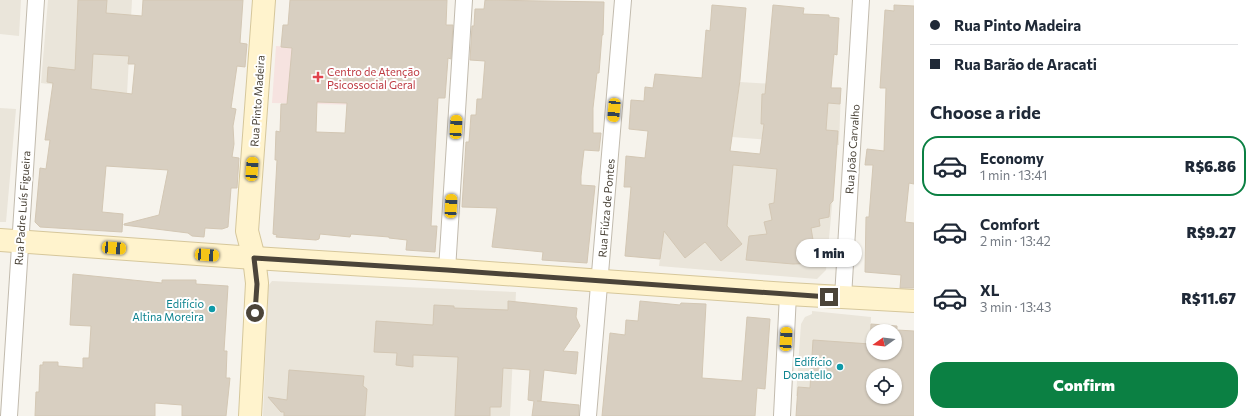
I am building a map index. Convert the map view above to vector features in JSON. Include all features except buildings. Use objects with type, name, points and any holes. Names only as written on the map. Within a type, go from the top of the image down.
[{"type":"street","name":"Rua Padre Luís Figueira","points":[[9,416],[10,241],[36,0]]},
{"type":"street","name":"Rua Pinto Madeira","points":[[250,416],[257,284],[254,258],[248,231],[264,0]]},
{"type":"street","points":[[447,270],[464,0]]},
{"type":"street","name":"Rua Fiúza de Pontes","points":[[588,416],[623,0]]},
{"type":"street","name":"Rua João Carvalho","points":[[843,297],[862,0]]},
{"type":"street","points":[[10,241],[447,270],[600,282],[914,301]]},
{"type":"street","points":[[782,416],[788,294]]},
{"type":"shaded area","points":[[0,0],[21,0],[19,36],[0,34]]},
{"type":"shaded area","points":[[48,0],[132,0],[127,94],[41,83]]},
{"type":"shaded area","name":"Centro de Atenção Psicossocial Geral","points":[[276,46],[363,51],[360,105],[272,103]]},
{"type":"shaded area","points":[[740,82],[841,88],[839,145],[732,137]]},
{"type":"shaded area","points":[[0,108],[16,109],[6,222],[0,222]]},
{"type":"shaded area","points":[[672,160],[835,174],[826,270],[817,279],[659,266]]},
{"type":"shaded area","points":[[272,281],[516,292],[510,416],[263,416],[268,286]]},
{"type":"shaded area","points":[[812,311],[871,317],[871,324],[866,324],[866,360],[869,360],[869,368],[866,368],[866,400],[796,396],[801,324],[805,317],[812,314]]},
{"type":"place","name":"Centro de Atenção Psicossocial Geral","points":[[318,77]]},
{"type":"place","name":"Edifício Altina Moreira","points":[[212,309]]},
{"type":"place","name":"Edifício Donatello","points":[[840,367]]},
{"type":"route","points":[[255,313],[257,284],[254,258],[829,297]]}]
